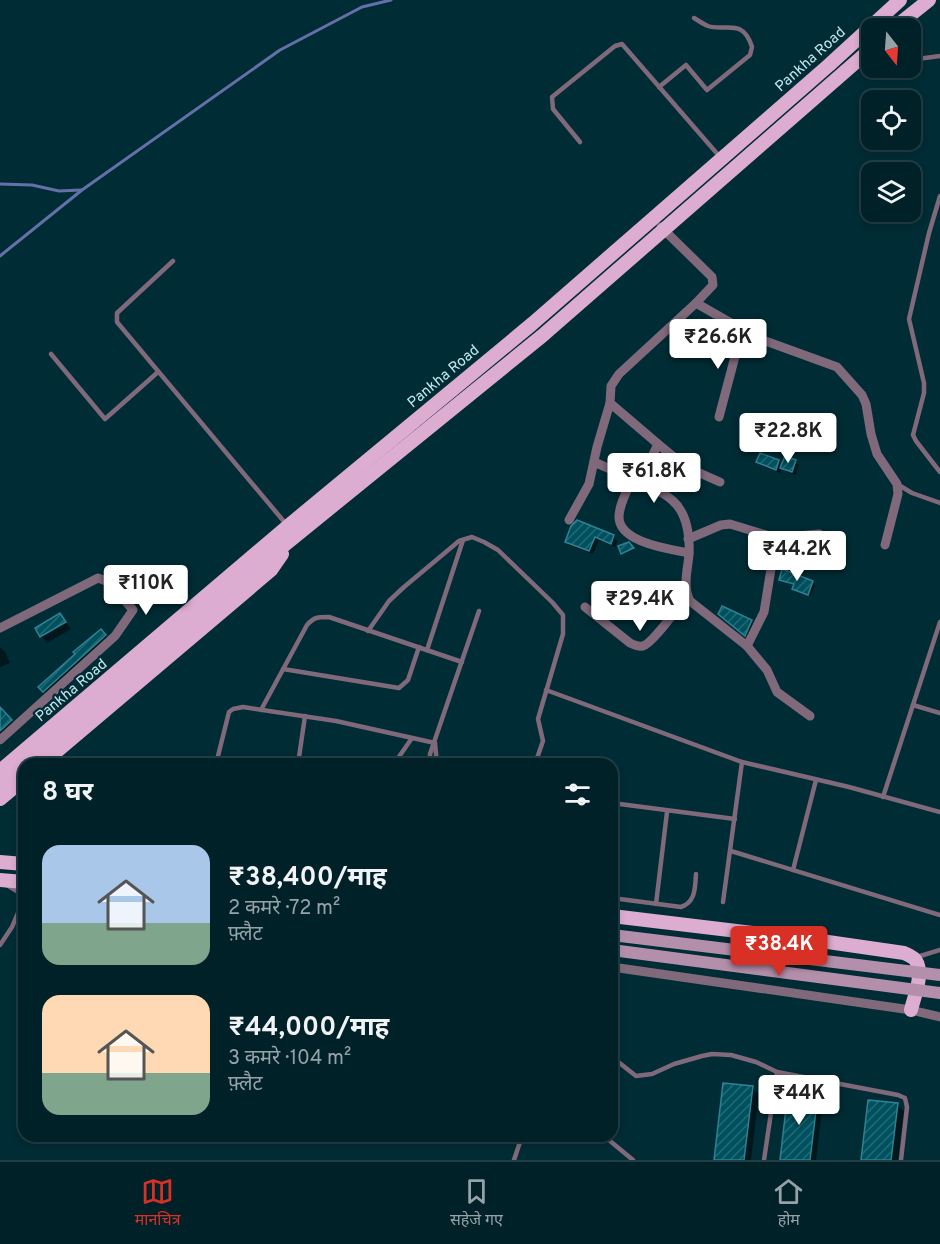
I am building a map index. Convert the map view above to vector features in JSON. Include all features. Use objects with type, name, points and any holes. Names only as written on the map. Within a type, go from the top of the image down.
[{"type":"main road","name":"Pankha Road","points":[[0,771],[288,526],[532,324],[900,0]]},
{"type":"main road","points":[[906,18],[929,0]]},
{"type":"main road","name":"Pankha Road","points":[[292,540],[542,336],[861,60]]},
{"type":"main road","points":[[35,758],[292,540]]},
{"type":"main road","points":[[49,758],[271,570],[292,540]]},
{"type":"main road","points":[[0,787],[18,772]]},
{"type":"main road","points":[[0,799],[18,784]]},
{"type":"main road","points":[[0,851],[18,863]]},
{"type":"main road","points":[[0,862],[18,864]]},
{"type":"main road","points":[[1,880],[18,881]]},
{"type":"main road","points":[[618,917],[904,953],[918,963],[919,975],[911,1010]]},
{"type":"main road","points":[[618,936],[940,975]]},
{"type":"main road","points":[[618,951],[940,993]]},
{"type":"street","points":[[569,520],[585,492],[610,403],[612,386],[619,374],[713,285],[712,276],[654,218]]},
{"type":"street","points":[[696,303],[757,338],[837,367],[845,375],[866,404],[877,454],[897,483],[898,494],[885,545]]},
{"type":"street","points":[[719,417],[742,330]]},
{"type":"street","points":[[610,403],[686,467],[720,482]]},
{"type":"street","points":[[658,444],[622,503],[619,517],[621,526],[627,533],[646,544],[689,553]]},
{"type":"street","points":[[594,462],[637,480],[674,501],[681,510],[686,524],[689,553],[686,576],[687,595],[690,600],[747,646],[767,670],[777,692],[810,716]]},
{"type":"street","points":[[688,539],[730,524],[776,538],[819,534]]},
{"type":"street","points":[[747,646],[764,612],[776,538]]},
{"type":"street","points":[[0,628],[98,578],[109,582],[134,610],[115,636],[0,740]]},
{"type":"street","points":[[585,607],[630,643],[644,646],[652,640],[687,595]]},
{"type":"street","points":[[1,880],[18,890]]},
{"type":"street","points":[[618,968],[911,1010],[940,1017]]},
{"type":"lane","points":[[659,87],[686,65],[707,90],[750,55],[752,47],[744,33],[733,26],[709,27],[694,18]]},
{"type":"lane","points":[[580,142],[553,109],[552,97],[615,46],[622,44],[722,159]]},
{"type":"lane","points":[[921,59],[940,56]]},
{"type":"lane","points":[[940,196],[909,319],[924,383],[913,435],[940,472]]},
{"type":"lane","points":[[172,261],[117,313],[117,322],[288,526]]},
{"type":"lane","points":[[51,354],[105,419],[158,372]]},
{"type":"lane","points":[[897,483],[912,493],[940,503]]},
{"type":"lane","points":[[368,631],[389,601],[404,586],[463,540],[472,537],[498,550],[552,602],[562,615],[563,634],[538,719],[543,741],[537,758]]},
{"type":"lane","points":[[427,650],[463,540]]},
{"type":"lane","points":[[430,758],[479,611]]},
{"type":"lane","points":[[261,710],[312,618],[329,617],[462,662]]},
{"type":"lane","points":[[883,797],[940,622]]},
{"type":"lane","points":[[283,669],[399,688],[408,680],[418,647]]},
{"type":"lane","points":[[546,690],[742,762],[940,812]]},
{"type":"lane","points":[[913,705],[940,713]]},
{"type":"lane","points":[[218,758],[229,712],[243,708],[358,725],[435,743]]},
{"type":"lane","points":[[299,758],[305,716]]},
{"type":"lane","points":[[398,758],[412,738]]},
{"type":"lane","points":[[435,743],[436,758]]},
{"type":"lane","points":[[723,902],[742,762]]},
{"type":"lane","points":[[793,870],[816,780]]},
{"type":"lane","points":[[618,804],[735,819]]},
{"type":"lane","points":[[656,904],[667,812]]},
{"type":"lane","points":[[730,851],[940,915]]},
{"type":"lane","points":[[618,899],[681,907],[687,905],[692,899],[696,874]]},
{"type":"lane","points":[[0,945],[18,913]]},
{"type":"lane","points":[[913,958],[940,950]]},
{"type":"lane","points":[[618,1062],[636,1076],[652,1074],[674,1064],[712,1054],[731,1055],[756,1062],[777,1072],[888,1092],[905,1098],[907,1107],[901,1160]]},
{"type":"lane","points":[[765,1160],[777,1072]]},
{"type":"lane","points":[[514,1160],[519,1142]]},
{"type":"lane","points":[[611,1142],[633,1160]]},
{"type":"building","points":[[760,453],[779,460],[776,470],[756,462]]},
{"type":"building","points":[[785,456],[796,460],[792,472],[780,468]]},
{"type":"building","points":[[577,520],[614,535],[611,544],[595,537],[589,551],[565,542],[571,526]]},
{"type":"building","points":[[629,542],[634,548],[621,554],[618,546]]},
{"type":"building","points":[[782,569],[813,581],[808,595],[792,589],[794,584],[779,580]]},
{"type":"building","points":[[722,606],[752,620],[745,636],[718,614]]},
{"type":"building","points":[[60,613],[66,622],[40,637],[35,628]]},
{"type":"building","points":[[101,629],[106,635],[43,692],[38,687],[75,654],[73,652]]},
{"type":"building","points":[[0,707],[12,720],[0,731]]},
{"type":"building","points":[[723,1083],[753,1086],[744,1160],[714,1160]]},
{"type":"building","points":[[788,1091],[818,1094],[810,1160],[780,1160]]},
{"type":"building","points":[[868,1100],[898,1103],[891,1160],[861,1160]]},
{"type":"waterway","points":[[0,256],[82,190],[280,50],[362,7],[391,0]]},
{"type":"waterway","points":[[0,184],[32,185],[59,191],[81,190]]}]
